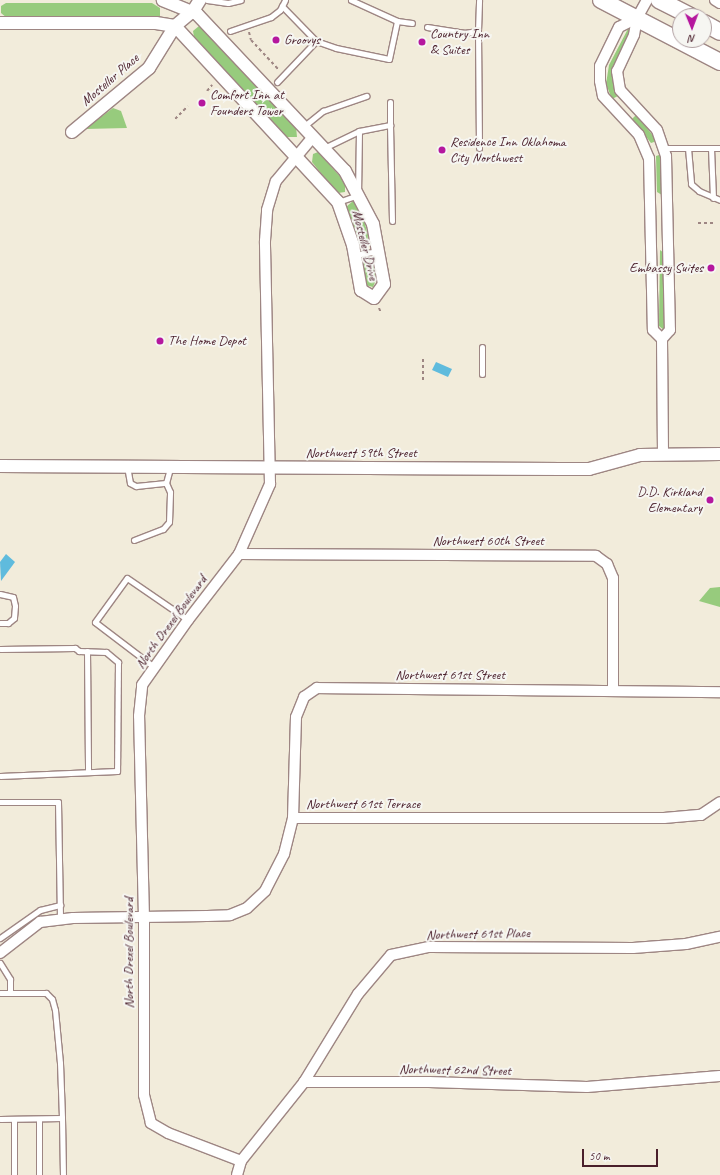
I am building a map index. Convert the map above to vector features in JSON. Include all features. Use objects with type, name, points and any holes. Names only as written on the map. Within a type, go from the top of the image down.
[{"type":"highway","points":[[601,0],[720,62]]},
{"type":"highway","points":[[659,0],[674,8]]},
{"type":"street","points":[[163,0],[177,2],[193,11]]},
{"type":"street","points":[[0,23],[172,25],[193,11],[200,0]]},
{"type":"street","points":[[647,0],[636,18],[634,35],[616,71],[620,90],[631,100],[657,130],[664,148],[668,193],[670,330],[662,339],[663,454]]},
{"type":"street","points":[[715,0],[720,2]]},
{"type":"street","points":[[172,25],[177,2]]},
{"type":"street","name":"Mosteller Drive","points":[[172,25],[338,202],[355,255],[361,290],[374,298],[384,284],[373,224],[358,194],[344,171],[193,11]]},
{"type":"street","points":[[636,18],[619,27],[600,66],[603,96],[616,112],[639,135],[649,158],[653,330],[662,339]]},
{"type":"street","name":"Mosteller Place","points":[[72,132],[150,68],[172,25]]},
{"type":"street","points":[[616,112],[631,100]]},
{"type":"street","name":"North Drexel Boulevard","points":[[241,1161],[168,1133],[151,1123],[144,1094],[144,918],[139,716],[142,685],[188,620],[239,554],[270,484],[265,241],[267,210],[276,181],[295,155],[312,138]]},
{"type":"street","points":[[646,149],[664,148]]},
{"type":"street","name":"Northwest 59th Street","points":[[0,466],[589,469],[640,455],[720,454]]},
{"type":"street","name":"Northwest 60th Street","points":[[239,554],[596,556],[607,564],[613,578],[613,690]]},
{"type":"street","name":"Northwest 61st Street","points":[[293,818],[296,717],[304,697],[317,688],[720,692]]},
{"type":"street","name":"Northwest 61st Terrace","points":[[0,953],[40,922],[60,920],[230,915],[247,908],[265,891],[284,854],[293,818],[664,818],[701,815],[720,802]]},
{"type":"street","name":"Northwest 61st Place","points":[[304,1082],[358,994],[391,955],[430,947],[633,948],[686,944],[720,937]]},
{"type":"street","name":"Northwest 62nd Street","points":[[304,1082],[430,1082],[586,1087],[720,1076]]},
{"type":"street","points":[[237,1175],[241,1161],[304,1082]]},
{"type":"lane","points":[[207,0],[228,3],[241,0]]},
{"type":"lane","points":[[230,31],[271,17],[282,6],[285,0]]},
{"type":"lane","points":[[351,0],[397,21],[412,23]]},
{"type":"lane","points":[[479,0],[479,148]]},
{"type":"lane","points":[[282,6],[316,41],[331,47],[390,59],[397,21]]},
{"type":"lane","points":[[427,26],[464,33],[478,31]]},
{"type":"lane","points":[[277,82],[316,41]]},
{"type":"lane","points":[[303,127],[323,111],[366,96]]},
{"type":"lane","points":[[390,102],[392,221]]},
{"type":"lane","points":[[322,149],[359,131],[390,125]]},
{"type":"lane","points":[[338,202],[358,194],[359,131]]},
{"type":"lane","points":[[664,148],[720,148]]},
{"type":"lane","points":[[688,148],[692,184],[698,192],[720,200]]},
{"type":"lane","points":[[711,148],[713,198]]},
{"type":"lane","points":[[355,255],[378,251]]},
{"type":"lane","points":[[482,347],[482,374]]},
{"type":"lane","points":[[127,466],[130,484],[155,486],[166,483]]},
{"type":"lane","points":[[134,540],[163,529],[169,522],[170,492],[166,483],[170,466]]},
{"type":"lane","points":[[154,667],[94,622],[127,578],[188,620]]},
{"type":"lane","points":[[0,594],[13,597],[16,606],[14,618],[8,623],[0,623]]},
{"type":"lane","points":[[0,649],[75,648],[87,651],[106,652],[118,662],[117,771],[64,775],[0,776]]},
{"type":"lane","points":[[87,651],[88,772]]},
{"type":"lane","points":[[0,802],[58,802],[60,920]]},
{"type":"lane","points":[[0,938],[40,910],[60,905]]},
{"type":"lane","points":[[0,963],[10,979],[10,993]]},
{"type":"lane","points":[[0,993],[46,993],[52,999],[60,1063],[63,1175]]},
{"type":"lane","points":[[39,1118],[39,1175]]},
{"type":"lane","points":[[0,1119],[62,1118]]},
{"type":"lane","points":[[14,1119],[14,1175]]},
{"type":"path","points":[[248,26],[251,40],[267,54],[284,75]]},
{"type":"path","points":[[207,91],[212,85]]},
{"type":"path","points":[[175,119],[188,106]]},
{"type":"path","points":[[698,223],[714,222]]},
{"type":"path","points":[[422,359],[423,383]]},
{"type":"green space","points":[[6,3],[152,3],[160,8],[160,16],[153,18],[7,18],[1,13],[1,6]]},
{"type":"green space","points":[[630,25],[633,28],[613,75],[618,96],[612,99],[606,84],[609,65]]},
{"type":"green space","points":[[199,26],[296,127],[297,137],[287,137],[194,37],[193,31]]},
{"type":"green space","points":[[113,108],[121,111],[127,128],[85,129]]},
{"type":"green space","points":[[636,115],[655,138],[654,142],[651,143],[632,119]]},
{"type":"green space","points":[[318,152],[345,182],[345,192],[338,193],[334,190],[312,162],[313,154]]},
{"type":"green space","points":[[659,155],[662,161],[662,195],[657,192],[656,156]]},
{"type":"green space","points":[[353,201],[360,206],[368,235],[367,243],[359,242],[356,238],[346,207]]},
{"type":"green space","points":[[660,250],[664,253],[664,330],[659,326]]},
{"type":"green space","points":[[369,256],[374,263],[376,280],[373,287],[365,285],[361,260]]},
{"type":"green space","points":[[720,587],[720,607],[699,601],[710,588]]},
{"type":"water","points":[[436,362],[452,369],[448,377],[432,370]]},
{"type":"water","points":[[6,554],[15,562],[1,581],[0,562]]},
{"type":"place","name":"Groovys","points":[[276,40]]},
{"type":"place","name":"Country Inn & Suites","points":[[422,42]]},
{"type":"place","name":"Comfort Inn at Founders Tower","points":[[202,103]]},
{"type":"place","name":"Residence Inn Oklahoma City Northwest","points":[[442,150]]},
{"type":"place","name":"Embassy Suites","points":[[711,268]]},
{"type":"place","name":"The Home Depot","points":[[160,341]]},
{"type":"place","name":"D.D. Kirkland Elementary","points":[[710,500]]}]
